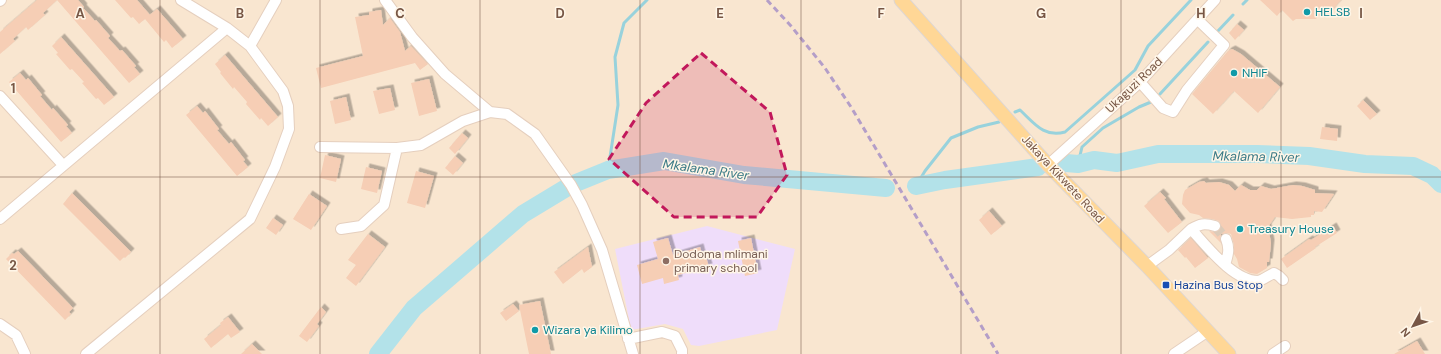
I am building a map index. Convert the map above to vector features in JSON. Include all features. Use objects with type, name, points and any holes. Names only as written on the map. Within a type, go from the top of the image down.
[{"type":"main road","name":"Jakaya Kikwete Road","points":[[905,2],[1048,165],[1147,266],[1229,354]]},
{"type":"street","points":[[86,354],[250,219],[275,167],[289,129],[288,106],[283,91],[250,46],[227,28],[181,0]]},
{"type":"street","points":[[250,46],[276,0]]},
{"type":"street","points":[[385,0],[412,37],[445,74],[490,112]]},
{"type":"street","name":"Ukaguzi Road","points":[[1048,165],[1140,82],[1216,0]]},
{"type":"street","points":[[1140,82],[1163,108],[1173,112],[1187,90],[1224,45],[1198,20]]},
{"type":"street","points":[[0,219],[227,28]]},
{"type":"street","points":[[0,96],[63,166]]},
{"type":"street","points":[[320,147],[397,148],[420,145],[463,121],[490,112],[507,114],[535,134],[571,185],[582,205],[602,250],[633,354]]},
{"type":"street","points":[[341,229],[361,226],[384,205],[397,148]]},
{"type":"street","points":[[1147,266],[1169,250],[1190,229],[1200,224],[1215,226]]},
{"type":"street","points":[[1190,229],[1225,265],[1248,280],[1260,281],[1274,273],[1283,280]]},
{"type":"street","points":[[1225,265],[1229,246],[1226,239]]},
{"type":"street","points":[[0,324],[16,335],[25,354]]},
{"type":"street","points":[[628,339],[662,332],[676,336],[682,350],[682,354]]},
{"type":"street","points":[[1174,354],[1208,332]]},
{"type":"street","points":[[1273,354],[1285,346]]},
{"type":"highlighted area","points":[[701,53],[770,112],[787,175],[757,217],[674,217],[609,159],[646,103]]},
{"type":"shaded area","points":[[0,0],[1441,0],[1441,354],[0,354]]},
{"type":"shaded area","points":[[707,226],[795,249],[777,330],[699,346],[691,345],[683,329],[665,324],[631,330],[615,249]]},
{"type":"building","points":[[37,0],[57,0],[43,13],[45,15],[28,30],[26,27],[13,39],[15,41],[0,54],[0,32]]},
{"type":"building","points":[[57,0],[78,0],[84,7],[83,8],[110,36],[108,38],[120,51],[122,50],[136,66],[134,67],[140,74],[129,83]]},
{"type":"building","points":[[115,0],[137,0],[150,15],[157,9],[183,39],[172,48],[166,40],[164,42],[145,19],[139,24],[133,17],[131,18]]},
{"type":"building","name":"HELSB","points":[[1260,0],[1341,0],[1325,18],[1320,14],[1316,19],[1296,19],[1293,21],[1282,10],[1277,16]]},
{"type":"building","points":[[381,10],[383,25],[390,18],[400,32],[405,51],[411,46],[428,64],[420,70],[415,63],[321,88],[316,68],[363,56],[355,17],[369,15],[369,12]]},
{"type":"building","points":[[1237,24],[1244,30],[1235,40],[1229,33]]},
{"type":"building","points":[[61,37],[114,97],[104,105],[98,98],[96,99],[82,83],[84,82],[72,69],[70,70],[56,54],[58,53],[52,46]]},
{"type":"building","name":"NHIF","points":[[1232,49],[1241,54],[1280,87],[1258,113],[1234,91],[1213,114],[1192,94],[1228,51]]},
{"type":"building","points":[[225,55],[278,117],[268,126],[261,118],[260,120],[246,104],[247,102],[234,87],[233,89],[220,73],[221,72],[215,64]]},
{"type":"building","points":[[20,73],[26,80],[28,78],[42,95],[40,96],[68,125],[66,126],[72,133],[61,142],[9,82]]},
{"type":"building","points":[[429,79],[437,111],[419,116],[411,83]]},
{"type":"building","points":[[390,88],[395,110],[379,114],[373,91]]},
{"type":"building","points":[[346,97],[351,120],[335,124],[330,101]]},
{"type":"building","points":[[1363,100],[1377,114],[1370,120],[1357,106]]},
{"type":"building","points":[[197,106],[203,113],[205,111],[219,129],[217,130],[229,144],[231,142],[245,160],[243,161],[248,167],[237,176],[186,115]]},
{"type":"building","points":[[1322,127],[1338,129],[1337,141],[1320,139]]},
{"type":"building","points":[[462,133],[468,138],[455,154],[449,148]]},
{"type":"building","points":[[325,155],[341,159],[336,182],[320,178]]},
{"type":"building","points":[[455,156],[463,163],[453,175],[445,168]]},
{"type":"building","points":[[366,167],[382,171],[377,193],[361,189]]},
{"type":"building","points":[[416,171],[434,176],[425,208],[407,203]]},
{"type":"building","name":"Treasury House","points":[[1204,181],[1206,183],[1219,182],[1229,185],[1235,191],[1241,185],[1250,190],[1257,190],[1261,186],[1271,189],[1293,185],[1315,190],[1315,193],[1334,194],[1322,212],[1314,211],[1314,215],[1311,215],[1311,217],[1292,219],[1275,217],[1268,227],[1271,243],[1269,262],[1267,262],[1267,268],[1257,274],[1250,273],[1239,267],[1234,254],[1234,245],[1231,234],[1221,234],[1221,243],[1209,231],[1219,231],[1221,227],[1219,221],[1203,218],[1199,215],[1190,213],[1182,204],[1185,190],[1199,182]]},
{"type":"building","points":[[1160,192],[1166,198],[1164,199],[1182,222],[1168,233],[1144,206]]},
{"type":"building","points":[[72,193],[131,252],[125,258],[124,257],[120,261],[63,204]]},
{"type":"building","points":[[309,194],[327,206],[311,230],[293,219]]},
{"type":"building","points":[[989,211],[1002,226],[991,235],[979,220]]},
{"type":"building","points":[[273,218],[283,225],[276,235],[266,228]]},
{"type":"building","points":[[1333,226],[1337,233],[1287,268],[1281,259],[1309,239],[1311,240]]},
{"type":"building","points":[[368,234],[385,247],[356,286],[346,278],[356,265],[348,260]]},
{"type":"building","points":[[668,238],[673,255],[700,247],[703,258],[706,257],[709,267],[678,275],[679,280],[664,284],[663,278],[642,284],[637,265],[658,259],[653,242]]},
{"type":"building","points":[[751,238],[758,273],[745,276],[738,241]]},
{"type":"building","points":[[1191,238],[1208,258],[1195,268],[1178,250]]},
{"type":"building","points":[[588,247],[592,267],[584,273],[582,269],[563,284],[554,272]]},
{"type":"building","points":[[18,251],[73,308],[69,312],[71,314],[65,320],[6,259],[12,253],[14,254]]},
{"type":"building","name":"Wizara ya Kilimo","points":[[540,301],[551,354],[529,354],[519,305]]},
{"type":"building","points":[[513,304],[519,311],[506,321],[500,313]]},
{"type":"building","points":[[321,307],[326,312],[317,324],[319,326],[307,342],[299,336]]},
{"type":"building","points":[[228,317],[240,332],[231,338],[228,334],[211,348],[204,339]]},
{"type":"building","points":[[1417,341],[1425,354],[1394,354]]},
{"type":"building","points":[[252,344],[262,354],[241,354]]},
{"type":"waterway","points":[[608,170],[618,105],[615,57],[624,23],[647,0]]},
{"type":"waterway","points":[[1015,112],[1020,110],[1045,131],[1051,133],[1065,132],[1135,70],[1148,46],[1191,0]]},
{"type":"waterway","points":[[1243,4],[1247,0]]},
{"type":"waterway","points":[[1217,32],[1233,15]]},
{"type":"waterway","points":[[1160,94],[1208,42]]},
{"type":"waterway","points":[[1078,164],[1082,147],[1103,128],[1139,107],[1151,102]]},
{"type":"waterway","points":[[916,186],[925,171],[951,138],[978,127],[999,122]]},
{"type":"waterway","name":"Mkalama River","points":[[1066,163],[1078,164],[1094,160],[1117,163],[1158,154],[1257,154],[1309,156],[1365,164],[1413,166],[1432,175],[1441,184]]},
{"type":"waterway","name":"Mkalama River","points":[[378,354],[414,308],[523,214],[571,185],[608,170],[664,161],[744,175],[886,188]]},
{"type":"waterway","name":"Mkalama River","points":[[916,186],[945,180],[1038,167]]},
{"type":"tunnel","points":[[1215,226],[1226,239]]},
{"type":"railway","points":[[767,0],[791,26],[825,68],[851,107],[998,354]]},
{"type":"place","name":"HELSB","points":[[1307,12]]},
{"type":"place","name":"NHIF","points":[[1234,73]]},
{"type":"place","name":"Treasury House","points":[[1240,229]]},
{"type":"place","name":"Dodoma mlimani primary school","points":[[666,261]]},
{"type":"place","name":"Hazina Bus Stop","points":[[1166,285]]},
{"type":"place","name":"Wizara ya Kilimo","points":[[535,330]]}]
